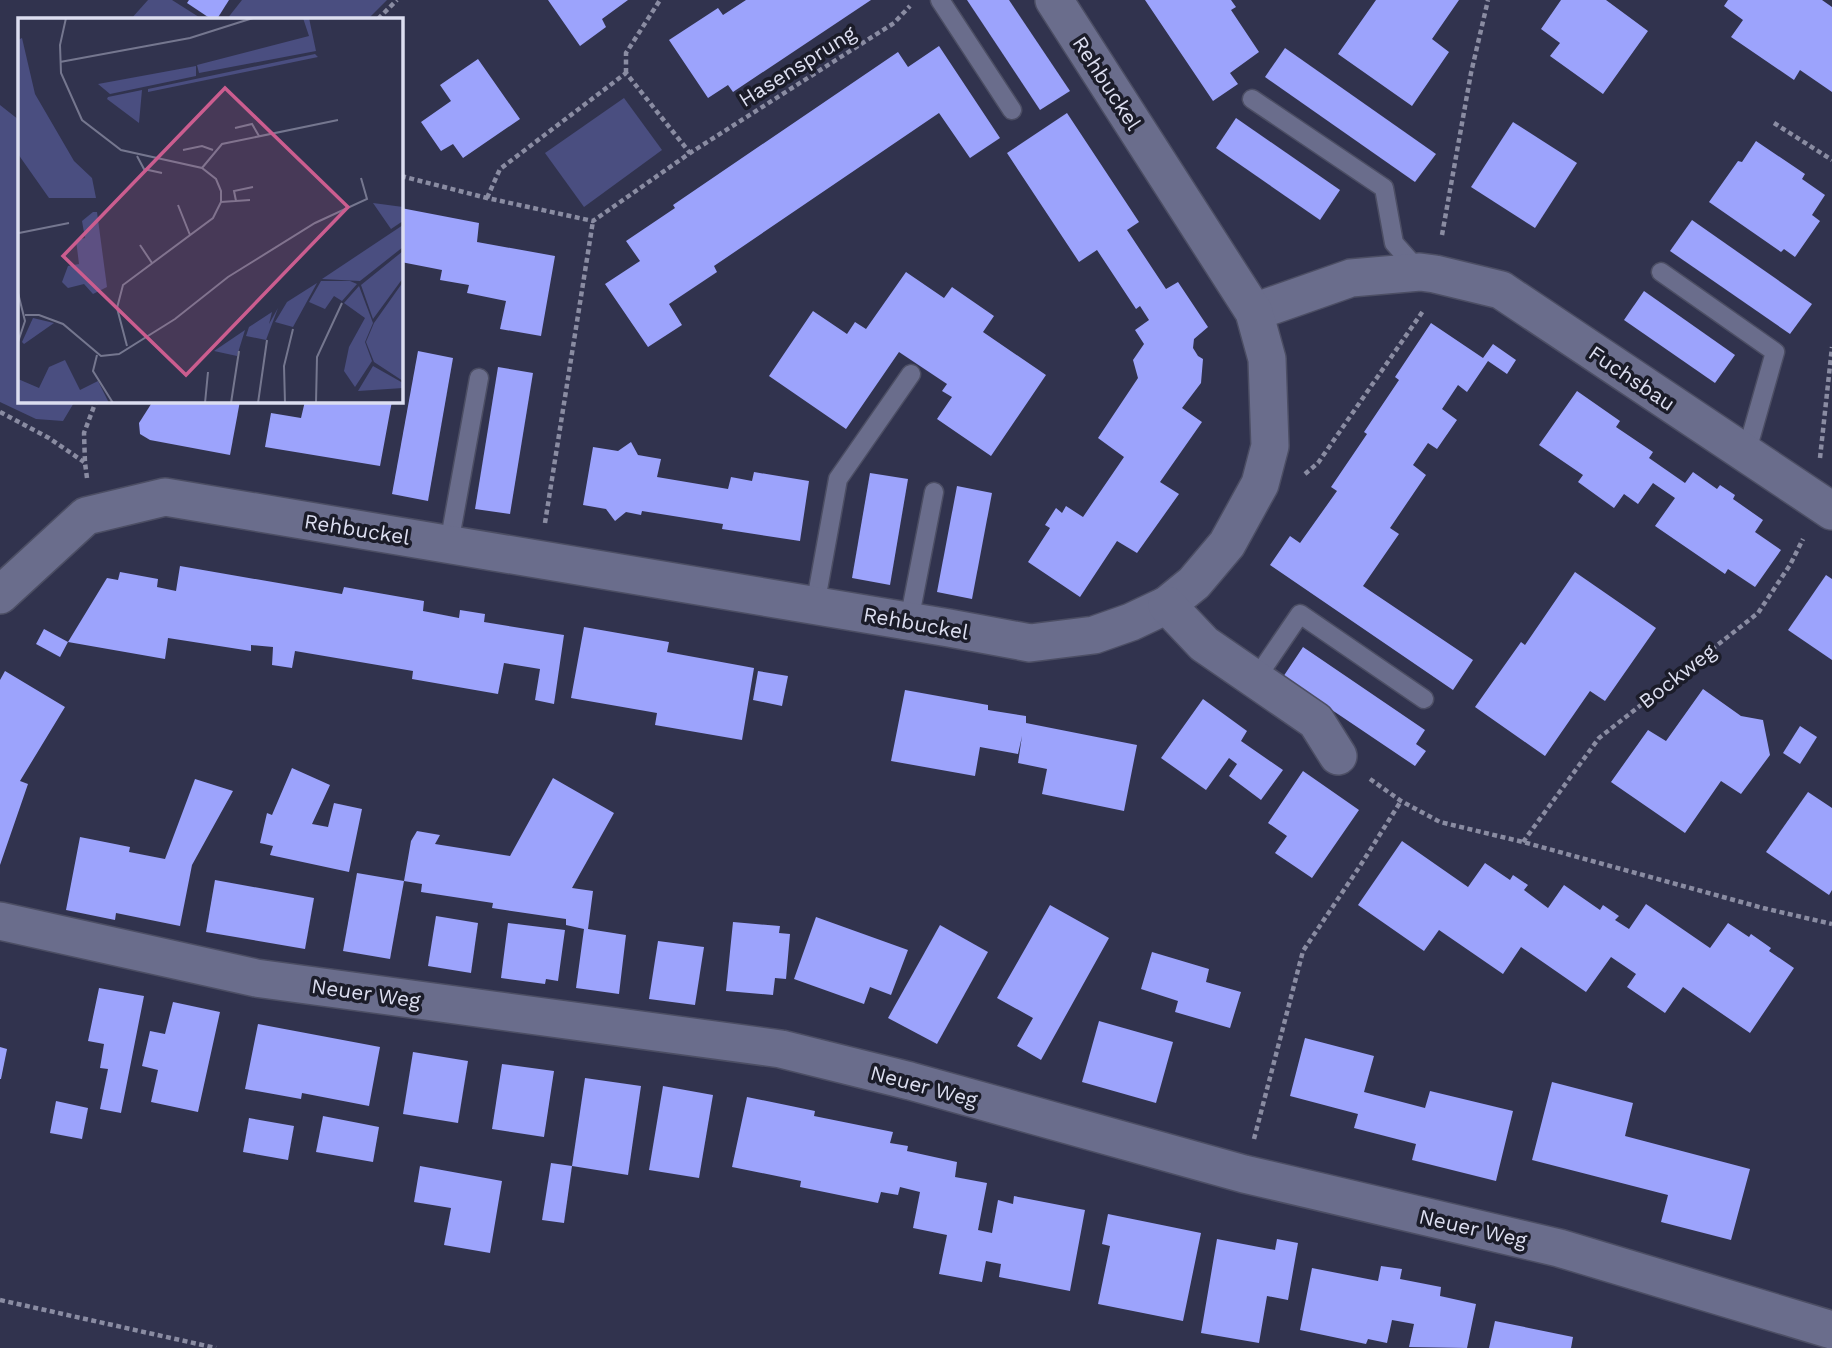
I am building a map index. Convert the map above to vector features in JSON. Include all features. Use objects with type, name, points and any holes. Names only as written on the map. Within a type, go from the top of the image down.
[{"type":"street","name":"Rehbuckel","points":[[0,595],[86,516],[165,497],[1030,643],[1094,635],[1167,606],[1194,583],[1227,544],[1260,484],[1270,446],[1268,359],[1254,312],[1054,0]]},
{"type":"street","name":"Fuchsbau","points":[[1254,312],[1351,278],[1427,273],[1501,290],[1826,507]]},
{"type":"street","points":[[1167,606],[1204,643],[1316,721],[1338,756]]},
{"type":"street","name":"Neuer Weg","points":[[0,921],[256,978],[781,1049],[909,1081],[1244,1174],[1559,1248],[1832,1330]]},
{"type":"lane","points":[[940,0],[1012,110]]},
{"type":"lane","points":[[1252,99],[1384,188],[1394,243],[1427,273]]},
{"type":"lane","points":[[1661,272],[1775,352],[1746,454]]},
{"type":"lane","points":[[815,606],[838,479],[911,374]]},
{"type":"lane","points":[[449,544],[479,378]]},
{"type":"lane","points":[[909,621],[934,492]]},
{"type":"lane","points":[[1255,680],[1300,614],[1424,699]]},
{"type":"path","points":[[379,18],[397,0]]},
{"type":"path","points":[[660,0],[626,53],[626,73],[690,153]]},
{"type":"path","name":"Hasensprung","points":[[593,221],[690,153],[894,23],[916,0]]},
{"type":"path","points":[[1260,484],[1301,477],[1318,463],[1423,311],[1427,273],[1488,0]]},
{"type":"path","points":[[487,198],[500,169],[626,73]]},
{"type":"path","points":[[1774,123],[1832,160]]},
{"type":"path","points":[[402,176],[593,221],[539,559]]},
{"type":"path","points":[[1826,507],[1820,455],[1832,347]]},
{"type":"path","points":[[86,516],[90,492],[84,433],[96,402]]},
{"type":"path","points":[[0,412],[49,438],[85,463]]},
{"type":"path","name":"Bockweg","points":[[1523,842],[1599,738],[1758,612],[1826,507]]},
{"type":"path","points":[[1338,756],[1401,800],[1440,822],[1832,924]]},
{"type":"path","points":[[1260,1119],[1303,951],[1401,800]]},
{"type":"path","points":[[1,1301],[216,1348]]},
{"type":"shaded area","points":[[148,0],[172,0],[200,18],[132,18]]},
{"type":"shaded area","points":[[242,0],[387,0],[369,18],[228,18]]},
{"type":"shaded area","points":[[624,98],[662,150],[584,207],[545,153]]},
{"type":"shaded area","points":[[0,105],[18,119],[18,402],[74,402],[63,421],[36,419],[0,402]]},
{"type":"building","points":[[189,0],[229,0],[218,18],[210,18],[187,3]]},
{"type":"building","points":[[548,0],[628,0],[602,19],[606,27],[580,46]]},
{"type":"building","points":[[746,0],[871,0],[733,92],[728,85],[708,98],[669,40],[718,8],[723,15]]},
{"type":"building","points":[[967,0],[1009,0],[1070,91],[1040,110]]},
{"type":"building","points":[[1145,0],[1231,0],[1236,7],[1231,10],[1259,52],[1230,73],[1238,84],[1213,101]]},
{"type":"building","points":[[1376,0],[1459,0],[1432,39],[1449,52],[1412,106],[1338,54]]},
{"type":"building","points":[[1561,0],[1606,0],[1648,31],[1603,94],[1550,56],[1560,43],[1541,29]]},
{"type":"building","points":[[1728,0],[1822,0],[1832,7],[1832,92],[1800,70],[1794,80],[1731,37],[1743,20],[1724,6]]},
{"type":"building","points":[[939,46],[1000,138],[970,158],[939,113],[714,266],[717,272],[669,304],[682,325],[648,347],[605,284],[640,261],[626,241],[675,208],[673,205],[898,52],[908,67]]},
{"type":"building","points":[[1285,48],[1436,154],[1415,182],[1265,77]]},
{"type":"building","points":[[478,59],[520,119],[463,158],[453,144],[441,151],[421,122],[451,101],[440,85]]},
{"type":"building","points":[[1067,113],[1139,222],[1127,230],[1166,289],[1178,282],[1208,327],[1194,339],[1193,348],[1203,359],[1201,383],[1182,408],[1202,422],[1160,482],[1179,494],[1137,553],[1117,541],[1080,597],[1028,562],[1050,528],[1045,525],[1056,508],[1062,513],[1066,506],[1083,517],[1124,457],[1098,438],[1138,378],[1133,360],[1144,344],[1135,330],[1149,320],[1140,306],[1136,309],[1097,250],[1079,262],[1007,153]]},
{"type":"building","points":[[1236,118],[1340,190],[1320,220],[1216,148]]},
{"type":"building","points":[[1513,122],[1577,163],[1535,228],[1471,187]]},
{"type":"building","points":[[1756,141],[1805,174],[1802,179],[1825,195],[1812,215],[1820,221],[1795,257],[1784,249],[1781,252],[1709,202]]},
{"type":"building","points":[[402,208],[479,223],[477,242],[555,256],[541,336],[500,329],[506,301],[467,293],[469,285],[440,280],[442,270],[402,262]]},
{"type":"building","points":[[1692,220],[1812,304],[1790,334],[1670,251]]},
{"type":"building","points":[[906,272],[944,298],[952,287],[994,316],[983,332],[1046,375],[991,456],[937,419],[952,397],[942,391],[947,384],[899,352],[846,429],[769,376],[813,311],[847,334],[855,322],[866,329]]},
{"type":"building","points":[[1644,291],[1735,355],[1715,383],[1624,320]]},
{"type":"building","points":[[1431,323],[1483,358],[1493,344],[1516,360],[1507,374],[1488,361],[1467,392],[1458,385],[1442,409],[1457,420],[1437,449],[1428,443],[1413,465],[1426,475],[1390,528],[1399,534],[1363,586],[1473,660],[1453,690],[1270,565],[1290,536],[1300,543],[1337,491],[1331,487],[1367,434],[1364,432],[1399,380],[1395,377]]},
{"type":"building","points":[[418,351],[453,358],[428,501],[392,494]]},
{"type":"building","points":[[498,367],[533,373],[510,514],[475,509]]},
{"type":"building","points":[[1577,391],[1620,421],[1616,427],[1653,452],[1649,458],[1685,483],[1693,472],[1717,489],[1720,485],[1735,495],[1733,499],[1763,520],[1755,532],[1781,550],[1755,587],[1728,569],[1725,574],[1655,526],[1675,498],[1653,483],[1638,504],[1624,494],[1614,508],[1578,482],[1583,475],[1539,445]]},
{"type":"building","points":[[152,402],[240,402],[230,455],[150,440],[140,434],[139,423]]},
{"type":"building","points":[[305,402],[392,402],[380,466],[265,447],[271,413],[301,418]]},
{"type":"building","points":[[631,442],[638,455],[661,459],[657,477],[728,489],[731,477],[752,481],[754,472],[809,481],[800,541],[722,529],[723,524],[642,511],[641,515],[626,512],[615,521],[606,509],[583,505],[593,447],[618,451]]},
{"type":"building","points":[[870,473],[908,479],[890,585],[852,578]]},
{"type":"building","points":[[957,486],[992,493],[972,599],[937,592]]},
{"type":"building","points":[[180,566],[342,594],[344,587],[424,601],[423,611],[459,618],[460,610],[485,614],[484,622],[564,635],[554,704],[535,700],[540,669],[504,663],[498,694],[412,679],[413,671],[295,651],[292,668],[272,665],[273,647],[251,645],[251,651],[168,638],[165,659],[68,642],[107,578],[118,580],[120,572],[158,579],[157,587],[176,591]]},
{"type":"building","points":[[1575,572],[1656,628],[1605,701],[1590,691],[1545,756],[1475,707],[1521,642],[1525,645]]},
{"type":"building","points":[[1826,575],[1832,579],[1832,660],[1788,630]]},
{"type":"building","points":[[584,627],[669,642],[667,652],[754,668],[742,740],[655,725],[657,713],[571,698]]},
{"type":"building","points":[[44,629],[68,642],[60,657],[36,644]]},
{"type":"building","points":[[1303,647],[1425,730],[1416,744],[1426,751],[1415,766],[1283,677]]},
{"type":"building","points":[[5,671],[65,707],[20,781],[28,784],[0,865],[0,680]]},
{"type":"building","points":[[758,671],[788,676],[782,706],[753,700]]},
{"type":"building","points":[[1703,689],[1741,716],[1763,720],[1770,755],[1741,794],[1721,781],[1685,833],[1611,782],[1648,730],[1666,741]]},
{"type":"building","points":[[905,690],[988,705],[988,710],[1026,716],[1026,723],[1137,745],[1124,811],[1042,794],[1047,769],[1018,763],[1022,736],[1018,754],[980,747],[975,776],[891,761]]},
{"type":"building","points":[[1203,699],[1247,731],[1241,741],[1283,770],[1261,800],[1229,776],[1237,764],[1229,758],[1206,790],[1161,758]]},
{"type":"building","points":[[1800,726],[1817,737],[1800,764],[1783,753]]},
{"type":"building","points":[[292,768],[330,785],[312,824],[328,827],[334,803],[362,809],[349,872],[270,855],[273,846],[260,843],[267,813],[272,815]]},
{"type":"building","points":[[1303,771],[1359,810],[1312,878],[1275,853],[1287,836],[1268,823]]},
{"type":"building","points":[[553,778],[614,813],[572,888],[593,891],[588,929],[626,935],[619,994],[576,988],[584,929],[566,925],[566,919],[492,908],[493,903],[421,892],[422,884],[404,881],[411,841],[417,831],[440,835],[435,844],[510,856]]},
{"type":"building","points":[[195,779],[233,791],[192,865],[180,926],[116,913],[115,920],[66,910],[80,837],[130,847],[129,852],[165,859]]},
{"type":"building","points":[[1808,792],[1832,808],[1832,890],[1829,895],[1766,852]]},
{"type":"building","points":[[1402,841],[1468,887],[1485,863],[1510,880],[1513,875],[1528,885],[1524,890],[1548,908],[1564,885],[1600,910],[1603,905],[1619,916],[1615,920],[1629,929],[1646,904],[1710,948],[1728,923],[1749,937],[1751,934],[1771,948],[1769,951],[1794,968],[1750,1033],[1683,987],[1665,1013],[1627,987],[1636,974],[1611,957],[1586,992],[1521,947],[1503,974],[1439,930],[1424,951],[1358,905]]},
{"type":"building","points":[[357,873],[404,881],[390,959],[343,951]]},
{"type":"building","points":[[215,880],[314,898],[305,949],[206,932]]},
{"type":"building","points":[[1050,905],[1109,938],[1041,1060],[1017,1046],[1033,1018],[997,998]]},
{"type":"building","points":[[436,916],[478,923],[471,973],[428,966]]},
{"type":"building","points":[[816,917],[908,950],[891,995],[870,987],[864,1004],[794,979]]},
{"type":"building","points":[[733,922],[780,926],[779,933],[790,934],[786,979],[775,978],[773,995],[726,991]]},
{"type":"building","points":[[508,923],[565,930],[558,981],[546,979],[545,984],[501,978]]},
{"type":"building","points":[[940,925],[988,952],[937,1044],[888,1018]]},
{"type":"building","points":[[658,941],[704,947],[695,1005],[649,999]]},
{"type":"building","points":[[1152,952],[1209,969],[1206,982],[1241,992],[1230,1028],[1175,1012],[1178,1001],[1141,989]]},
{"type":"building","points":[[99,988],[144,996],[121,1113],[100,1109],[108,1069],[100,1068],[104,1044],[88,1041]]},
{"type":"building","points":[[173,1002],[220,1012],[198,1112],[151,1102],[158,1070],[142,1066],[150,1031],[165,1034]]},
{"type":"building","points":[[1099,1021],[1173,1042],[1156,1103],[1082,1082]]},
{"type":"building","points":[[258,1024],[380,1047],[369,1106],[302,1093],[301,1099],[245,1089]]},
{"type":"building","points":[[1305,1038],[1374,1056],[1364,1092],[1425,1108],[1430,1091],[1513,1111],[1496,1181],[1412,1160],[1416,1144],[1354,1128],[1358,1114],[1290,1096]]},
{"type":"building","points":[[0,1047],[7,1049],[1,1079],[0,1079]]},
{"type":"building","points":[[413,1052],[468,1061],[458,1123],[403,1114]]},
{"type":"building","points":[[502,1064],[554,1071],[544,1137],[492,1129]]},
{"type":"building","points":[[585,1078],[641,1086],[628,1175],[572,1166]]},
{"type":"building","points":[[1552,1082],[1633,1103],[1625,1136],[1750,1169],[1731,1240],[1661,1222],[1668,1195],[1532,1160]]},
{"type":"building","points":[[663,1086],[713,1095],[699,1178],[649,1170]]},
{"type":"building","points":[[747,1097],[815,1111],[814,1116],[893,1132],[890,1143],[908,1146],[907,1151],[957,1162],[955,1177],[987,1183],[978,1230],[992,1233],[998,1200],[1013,1204],[1014,1196],[1085,1210],[1070,1291],[999,1277],[1001,1264],[986,1261],[982,1282],[939,1274],[947,1235],[913,1228],[920,1192],[900,1187],[898,1195],[881,1192],[878,1203],[800,1187],[801,1181],[732,1167]]},
{"type":"building","points":[[56,1101],[88,1108],[82,1139],[50,1133]]},
{"type":"building","points":[[323,1116],[379,1127],[373,1162],[316,1152]]},
{"type":"building","points":[[249,1118],[294,1126],[288,1160],[243,1152]]},
{"type":"building","points":[[551,1163],[572,1166],[564,1223],[542,1220]]},
{"type":"building","points":[[420,1166],[502,1181],[490,1253],[444,1245],[451,1208],[414,1202]]},
{"type":"building","points":[[1108,1214],[1201,1233],[1183,1321],[1098,1304],[1110,1246],[1102,1244]]},
{"type":"building","points":[[1217,1239],[1275,1250],[1277,1239],[1298,1243],[1288,1300],[1267,1296],[1259,1343],[1201,1333]]},
{"type":"building","points":[[1381,1266],[1402,1269],[1400,1279],[1441,1287],[1440,1296],[1476,1304],[1467,1348],[1409,1347],[1414,1324],[1392,1320],[1387,1343],[1368,1339],[1366,1344],[1300,1330],[1312,1268],[1378,1281]]},
{"type":"building","points":[[1495,1321],[1573,1337],[1571,1348],[1489,1348]]}]
